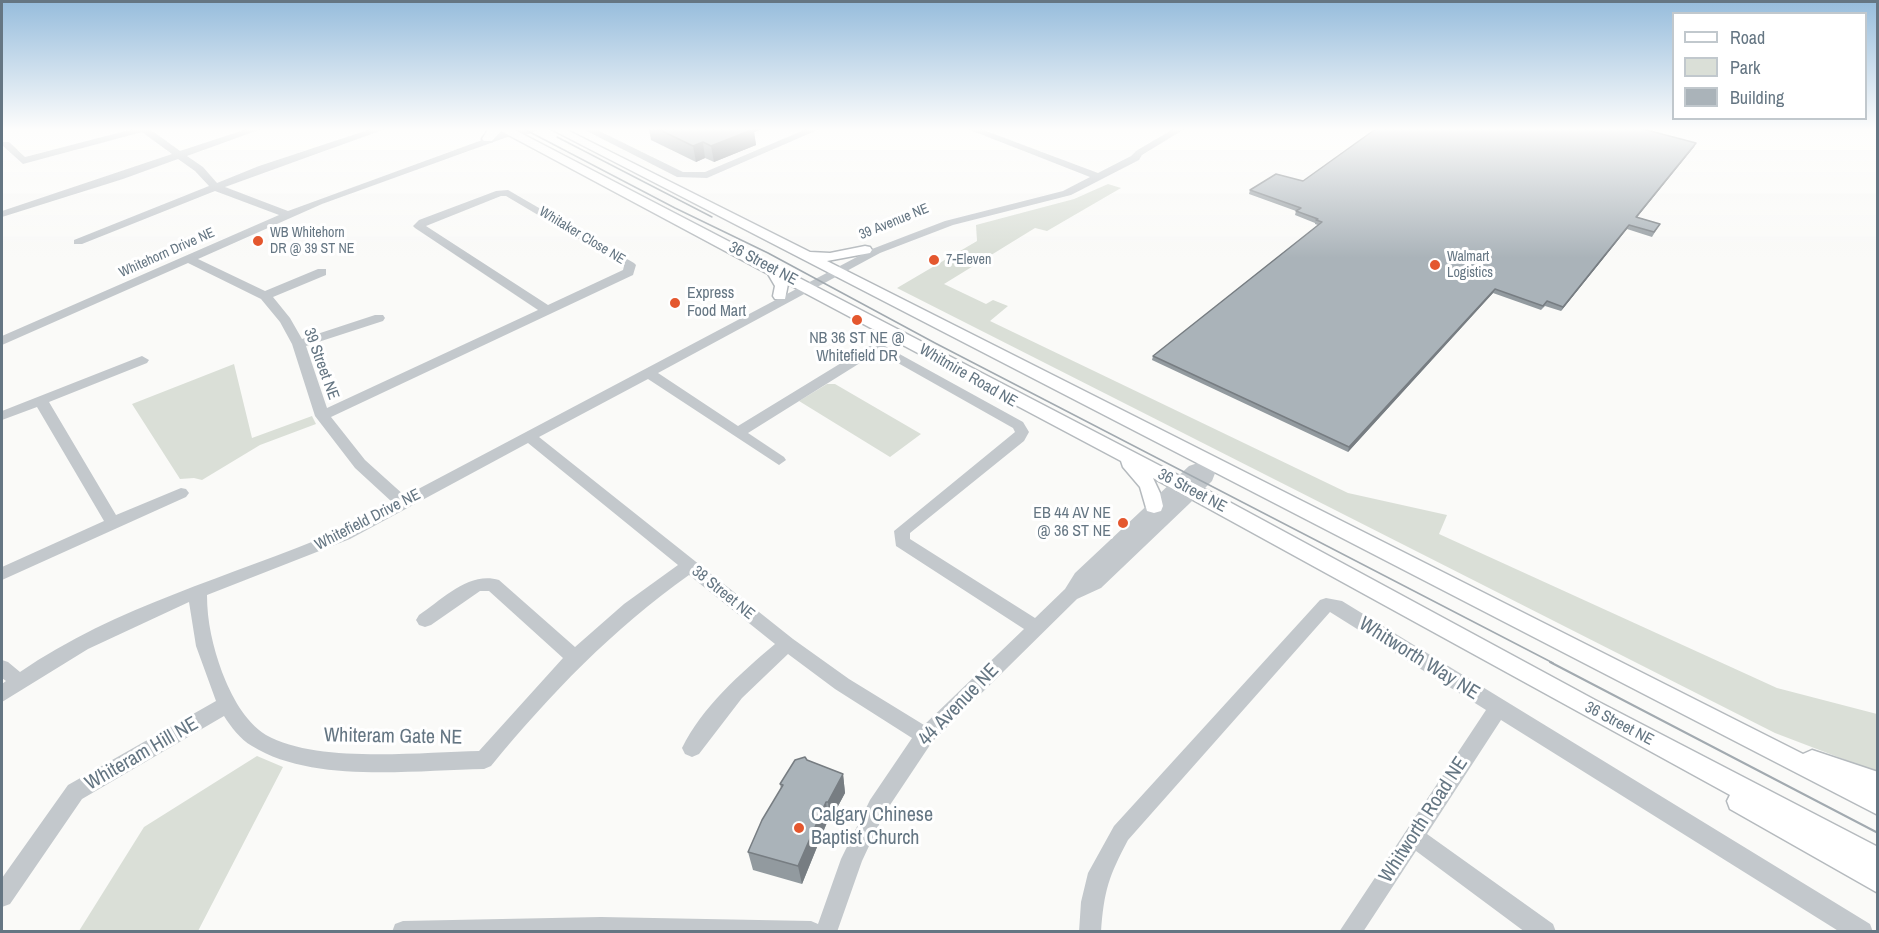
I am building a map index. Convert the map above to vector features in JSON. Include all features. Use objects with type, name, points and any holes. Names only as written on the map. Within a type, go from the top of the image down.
[{"type":"main road","name":"36 Street NE","points":[[590,172],[1186,488],[1587,707],[1878,861]]},
{"type":"main road","name":"36 Street NE","points":[[640,172],[1878,804]]},
{"type":"main road","points":[[804,256],[830,257],[865,254],[859,272],[893,301]]},
{"type":"main road","points":[[773,269],[782,286],[780,296]]},
{"type":"main road","points":[[1114,450],[1144,478],[1153,494],[1154,506]]},
{"type":"main road","points":[[1587,707],[1629,737],[1878,881]]},
{"type":"main road","points":[[1740,733],[1878,783]]},
{"type":"street","points":[[2,214],[133,172]]},
{"type":"street","points":[[200,172],[215,187],[288,215]]},
{"type":"street","points":[[78,242],[259,172]]},
{"type":"street","name":"Whitehorn Drive NE","points":[[2,341],[288,215],[402,172]]},
{"type":"street","name":"Whitehorn Drive NE","points":[[344,193],[403,172]]},
{"type":"street","points":[[674,172],[694,177],[715,172]]},
{"type":"street","points":[[1085,172],[1094,175]]},
{"type":"street","name":"39 Avenue NE","points":[[805,286],[865,254],[918,233],[1058,196],[1102,172]]},
{"type":"street","name":"Whitaker Close NE","points":[[322,416],[629,272],[630,265],[508,193],[500,193],[423,222],[419,225],[547,310]]},
{"type":"street","name":"39 Street NE","points":[[190,260],[265,296],[286,321],[299,344],[322,416],[360,464],[403,503]]},
{"type":"street","points":[[265,296],[322,272]]},
{"type":"street","name":"Whitefield Drive NE","points":[[728,328],[744,316],[780,296],[805,286]]},
{"type":"street","name":"Whitefield Drive NE","points":[[2,694],[18,681],[80,644],[139,615],[324,543],[403,503],[805,286]]},
{"type":"street","points":[[299,344],[378,318]]},
{"type":"street","name":"Whitmire Road NE","points":[[739,432],[874,349],[885,350],[1018,425],[1022,432],[1019,438],[902,531],[902,542],[1036,628]]},
{"type":"street","points":[[2,416],[142,360]]},
{"type":"street","points":[[647,372],[779,460]]},
{"type":"street","points":[[41,401],[113,523]]},
{"type":"street","name":"38 Street NE","points":[[529,437],[787,644],[842,684],[926,736]]},
{"type":"street","name":"44 Avenue NE","points":[[826,932],[852,859],[877,807],[926,736],[1071,594],[1081,577],[1154,506],[1207,477],[1212,463]]},
{"type":"street","name":"44 Avenue NE","points":[[1071,594],[1095,583],[1186,488]]},
{"type":"street","points":[[2,574],[181,493]]},
{"type":"street","name":"Whiteram Gate NE","points":[[198,592],[198,608],[207,654],[226,705],[258,740],[292,756],[334,761],[484,760],[526,707],[574,657],[641,598],[688,566]]},
{"type":"street","points":[[426,620],[477,584],[493,585],[574,657]]},
{"type":"street","name":"Whitworth Way NE","points":[[1090,932],[1092,902],[1099,873],[1121,833],[1326,605],[1336,606],[1862,932]]},
{"type":"street","points":[[692,748],[713,716],[754,672],[787,644]]},
{"type":"street","points":[[2,667],[18,681]]},
{"type":"street","name":"Whiteram Hill NE","points":[[2,896],[75,792],[226,705]]},
{"type":"street","name":"Whitworth Road NE","points":[[1350,932],[1498,708]]},
{"type":"street","points":[[1414,837],[1545,932]]},
{"type":"street","points":[[404,932],[601,930],[811,932]]},
{"type":"green space","points":[[1108,184],[1121,188],[1047,231],[1035,228],[944,284],[986,304],[993,300],[1008,306],[990,321],[1348,493],[1447,515],[1439,534],[1777,688],[1877,714],[1877,772],[1775,733],[897,288],[977,241],[976,225],[1074,199]]},
{"type":"green space","points":[[234,364],[252,438],[312,416],[316,424],[260,445],[202,480],[180,479],[132,404]]},
{"type":"green space","points":[[827,384],[835,384],[921,434],[890,457],[799,401]]},
{"type":"green space","points":[[257,756],[283,767],[198,931],[79,931],[144,827]]},
{"type":"building","name":"Walmart Logistics","points":[[1316,172],[1673,172],[1636,217],[1660,224],[1654,232],[1629,225],[1563,307],[1547,301],[1543,306],[1495,289],[1349,447],[1153,356],[1322,222],[1296,211],[1301,208],[1250,190],[1276,174],[1303,181]]},
{"type":"building","name":"Calgary Chinese Baptist Church","points":[[805,757],[807,760],[843,774],[826,802],[798,866],[748,852],[762,820],[783,785],[780,784],[795,760]]},
{"type":"tram line","points":[[605,172],[768,253],[935,343],[1553,663]]},
{"type":"tram line","points":[[624,172],[712,217]]},
{"type":"tram line","points":[[1550,662],[1878,833]]},
{"type":"place","name":"WB Whitehorn DR @ 39 ST NE","points":[[258,241]]},
{"type":"place","name":"7-Eleven","points":[[934,260]]},
{"type":"place","name":"Walmart Logistics","points":[[1435,265]]},
{"type":"place","name":"Express Food Mart","points":[[675,303]]},
{"type":"place","name":"NB 36 ST NE @ Whitefield DR","points":[[857,320]]},
{"type":"place","name":"EB 44 AV NE @ 36 ST NE","points":[[1123,523]]},
{"type":"place","name":"Calgary Chinese Baptist Church","points":[[799,828]]}]
